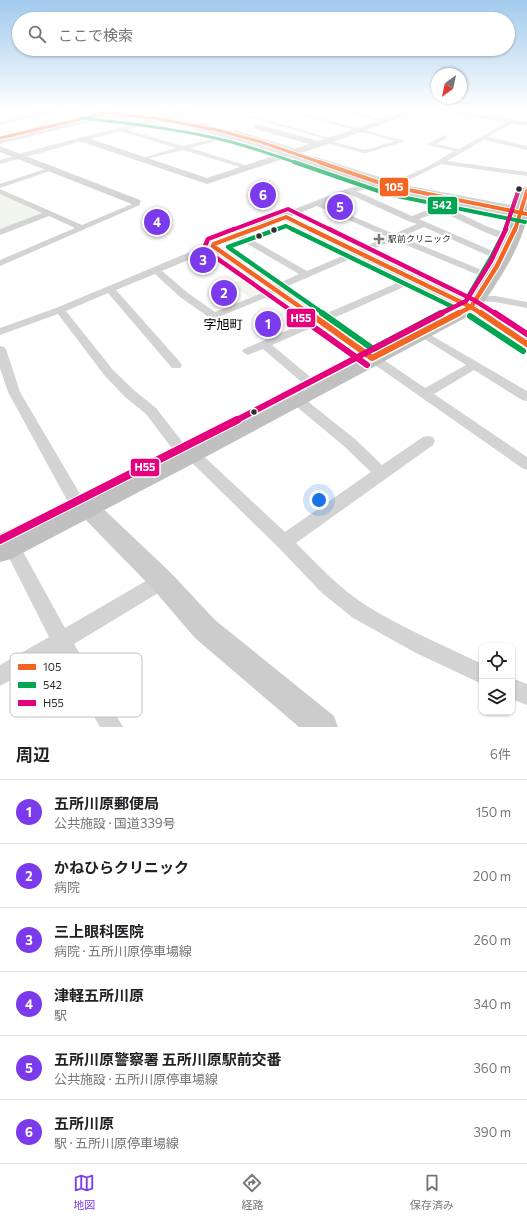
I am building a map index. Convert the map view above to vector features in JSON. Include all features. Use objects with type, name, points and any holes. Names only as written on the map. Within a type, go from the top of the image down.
[{"type":"highway","points":[[5,546],[188,454],[422,333],[474,303],[491,277],[511,238],[527,191]]},
{"type":"street","points":[[0,162],[48,144]]},
{"type":"street","points":[[0,158],[62,144]]},
{"type":"street","points":[[97,144],[207,181],[319,144]]},
{"type":"street","points":[[170,144],[249,168]]},
{"type":"street","points":[[144,159],[199,144]]},
{"type":"street","points":[[250,144],[286,156]]},
{"type":"street","points":[[267,144],[389,186],[519,213]]},
{"type":"street","points":[[276,144],[299,151]]},
{"type":"street","points":[[333,144],[365,152],[392,144]]},
{"type":"street","points":[[430,144],[460,151]]},
{"type":"street","points":[[0,332],[110,290],[213,246],[214,244],[349,191],[362,187],[396,182],[440,162],[473,144]]},
{"type":"street","points":[[509,144],[527,148]]},
{"type":"street","points":[[0,149],[136,202],[136,205],[115,212],[82,228],[0,263]]},
{"type":"street","points":[[440,162],[527,174]]},
{"type":"street","points":[[0,186],[52,169]]},
{"type":"street","points":[[377,186],[437,201],[510,214],[519,213]]},
{"type":"street","points":[[0,191],[82,228]]},
{"type":"street","points":[[349,191],[501,258]]},
{"type":"street","points":[[318,204],[470,270],[491,277]]},
{"type":"street","points":[[411,219],[441,208],[483,228],[511,238]]},
{"type":"street","points":[[0,232],[49,213]]},
{"type":"street","points":[[286,217],[414,278],[474,303],[527,344]]},
{"type":"street","points":[[156,270],[184,295],[214,316],[424,224]]},
{"type":"street","points":[[238,235],[307,275]]},
{"type":"street","points":[[213,246],[372,358],[527,464]]},
{"type":"street","points":[[248,351],[414,278]]},
{"type":"street","points":[[110,290],[176,365]]},
{"type":"street","points":[[474,303],[495,299],[527,305]]},
{"type":"street","points":[[60,310],[109,373],[130,394],[151,411],[188,454],[284,542],[328,587],[360,612],[423,646],[479,673]]},
{"type":"street","points":[[422,333],[527,397]]},
{"type":"street","points":[[264,344],[350,443],[381,473]]},
{"type":"street","points":[[0,348],[14,392],[74,498],[86,506],[162,581],[205,628],[323,727]]},
{"type":"street","points":[[424,394],[474,365]]},
{"type":"street","points":[[284,542],[428,441]]},
{"type":"street","points":[[5,546],[68,653]]},
{"type":"street","points":[[41,653],[162,581]]},
{"type":"street","points":[[0,676],[10,670]]},
{"type":"street","points":[[515,689],[527,695]]},
{"type":"street","points":[[106,717],[112,727]]},
{"type":"shaded area","points":[[0,193],[42,213],[0,229]]},
{"type":"shaded area","points":[[247,278],[267,292],[251,298],[230,284]]},
{"type":"waterway","points":[[20,154],[58,144]]},
{"type":"transit line","name":"542","points":[[237,144],[259,150],[387,194],[525,222]]},
{"type":"transit line","name":"105","points":[[267,144],[389,186],[527,214]]},
{"type":"transit line","name":"542","points":[[468,297],[505,232],[519,189]]},
{"type":"transit line","name":"H55","points":[[0,540],[188,446],[466,301],[498,247],[510,219],[519,189]]},
{"type":"transit line","name":"105","points":[[471,307],[505,252],[518,222],[527,191]]},
{"type":"transit line","name":"H55","points":[[367,365],[208,252],[205,246],[208,239],[288,209],[474,300],[527,334]]},
{"type":"transit line","name":"105","points":[[286,217],[471,307],[372,358],[213,246],[214,244],[286,217]]},
{"type":"transit line","name":"542","points":[[286,226],[453,307],[373,349],[228,247],[286,226]]},
{"type":"transit line","name":"105","points":[[471,307],[527,344]]},
{"type":"transit line","name":"542","points":[[470,316],[523,351]]},
{"type":"place","name":"五所川原","points":[[263,195]]},
{"type":"place","name":"五所川原警察署 五所川原駅前交番","points":[[340,207]]},
{"type":"place","name":"津軽五所川原","points":[[157,222]]},
{"type":"place","name":"駅前クリニック","points":[[379,239]]},
{"type":"place","name":"三上眼科医院","points":[[203,260]]},
{"type":"place","name":"かねひらクリニック","points":[[224,293]]},
{"type":"place","name":"五所川原郵便局","points":[[268,324]]},
{"type":"district","name":"字旭町","points":[[223,324]]}]
